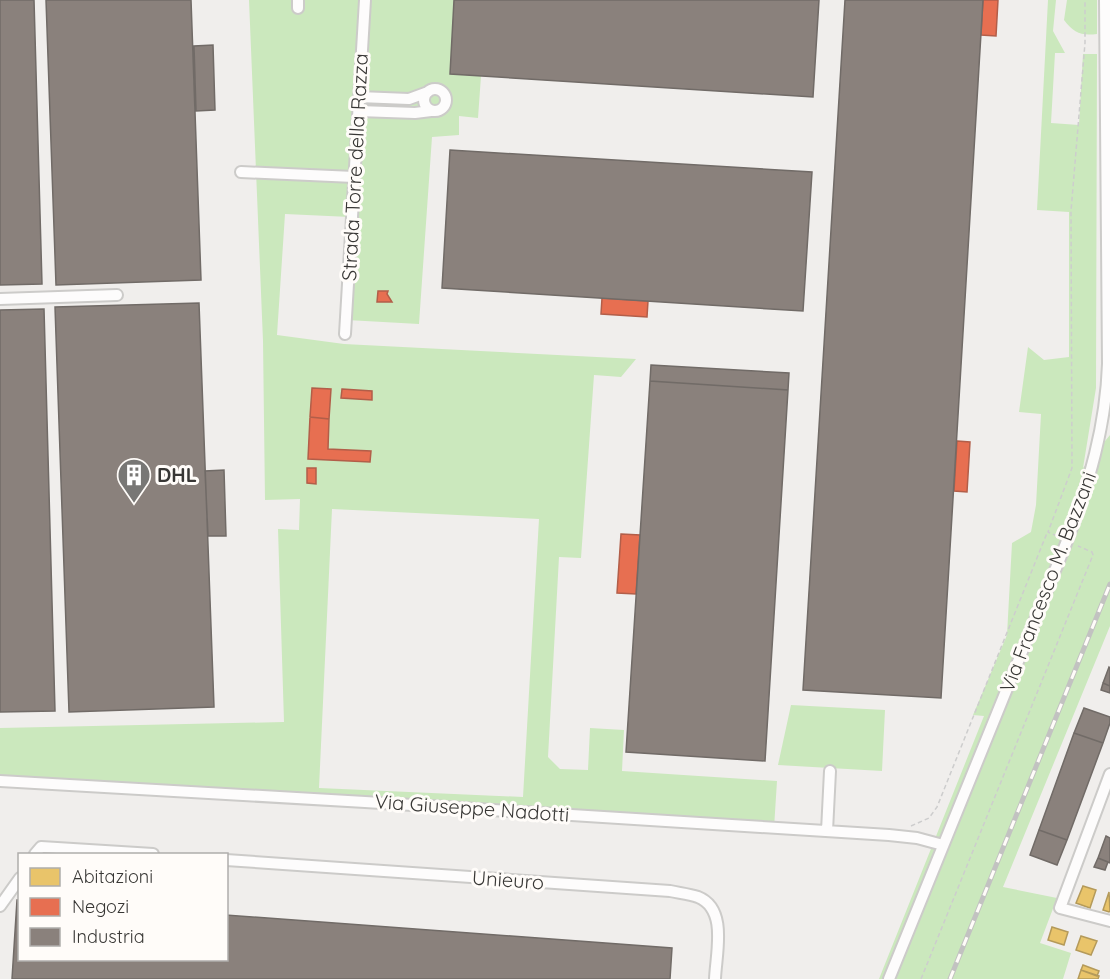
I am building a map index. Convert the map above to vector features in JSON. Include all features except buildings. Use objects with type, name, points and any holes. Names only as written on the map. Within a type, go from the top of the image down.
[{"type":"street","name":"Strada Torre della Razza","points":[[345,334],[365,0]]},
{"type":"street","name":"Via Francesco M. Bazzani","points":[[889,979],[1067,541],[1087,486],[1100,438],[1106,401],[1108,364],[1105,0]]},
{"type":"street","points":[[358,111],[431,111],[441,110],[446,104],[446,97],[438,90],[409,99],[359,97]]},
{"type":"street","points":[[428,92],[424,103],[431,111]]},
{"type":"street","points":[[241,172],[354,177]]},
{"type":"street","points":[[0,299],[117,295]]},
{"type":"street","points":[[827,831],[830,771]]},
{"type":"street","points":[[1110,774],[1060,908],[1110,921]]},
{"type":"street","name":"Via Giuseppe Nadotti","points":[[0,781],[827,831],[917,838],[943,845]]},
{"type":"street","points":[[36,853],[41,847],[125,853]]},
{"type":"street","name":"Unieuro","points":[[228,860],[670,891],[699,897],[713,906],[718,923],[715,979]]},
{"type":"street","points":[[0,906],[18,881]]},
{"type":"path","points":[[906,827],[922,823],[937,807],[1072,468],[1071,211],[1085,43],[1085,0]]},
{"type":"path","points":[[921,979],[1094,555],[1048,532]]},
{"type":"green space","points":[[249,0],[454,0],[450,74],[481,76],[478,118],[459,116],[459,135],[432,137],[419,324],[347,320],[350,217],[285,214],[277,335],[344,344],[636,359],[621,377],[594,375],[581,558],[559,557],[548,757],[560,769],[588,770],[590,728],[624,730],[622,771],[777,781],[774,828],[0,782],[0,728],[284,722],[278,529],[299,530],[300,499],[265,500],[263,341]],"holes":[[[332,509],[539,519],[523,797],[319,788]]]},
{"type":"green space","points":[[1048,0],[1056,0],[1053,31],[1065,53],[1055,53],[1051,123],[1079,125],[1083,54],[1097,54],[1096,388],[1083,468],[1110,435],[1110,626],[1003,887],[1057,898],[1040,943],[1071,953],[1063,979],[879,979],[984,716],[973,715],[1007,635],[1012,543],[1031,532],[1036,505],[1041,414],[1019,412],[1028,347],[1044,360],[1069,357],[1069,212],[1037,210]]},
{"type":"green space","points":[[1067,0],[1097,0],[1097,34],[1078,33],[1064,20]]},
{"type":"green space","points":[[791,705],[885,710],[882,771],[778,765]]},
{"type":"railway","points":[[950,979],[1110,584]]},
{"type":"place","name":"DHL","points":[[134,504]]}]
